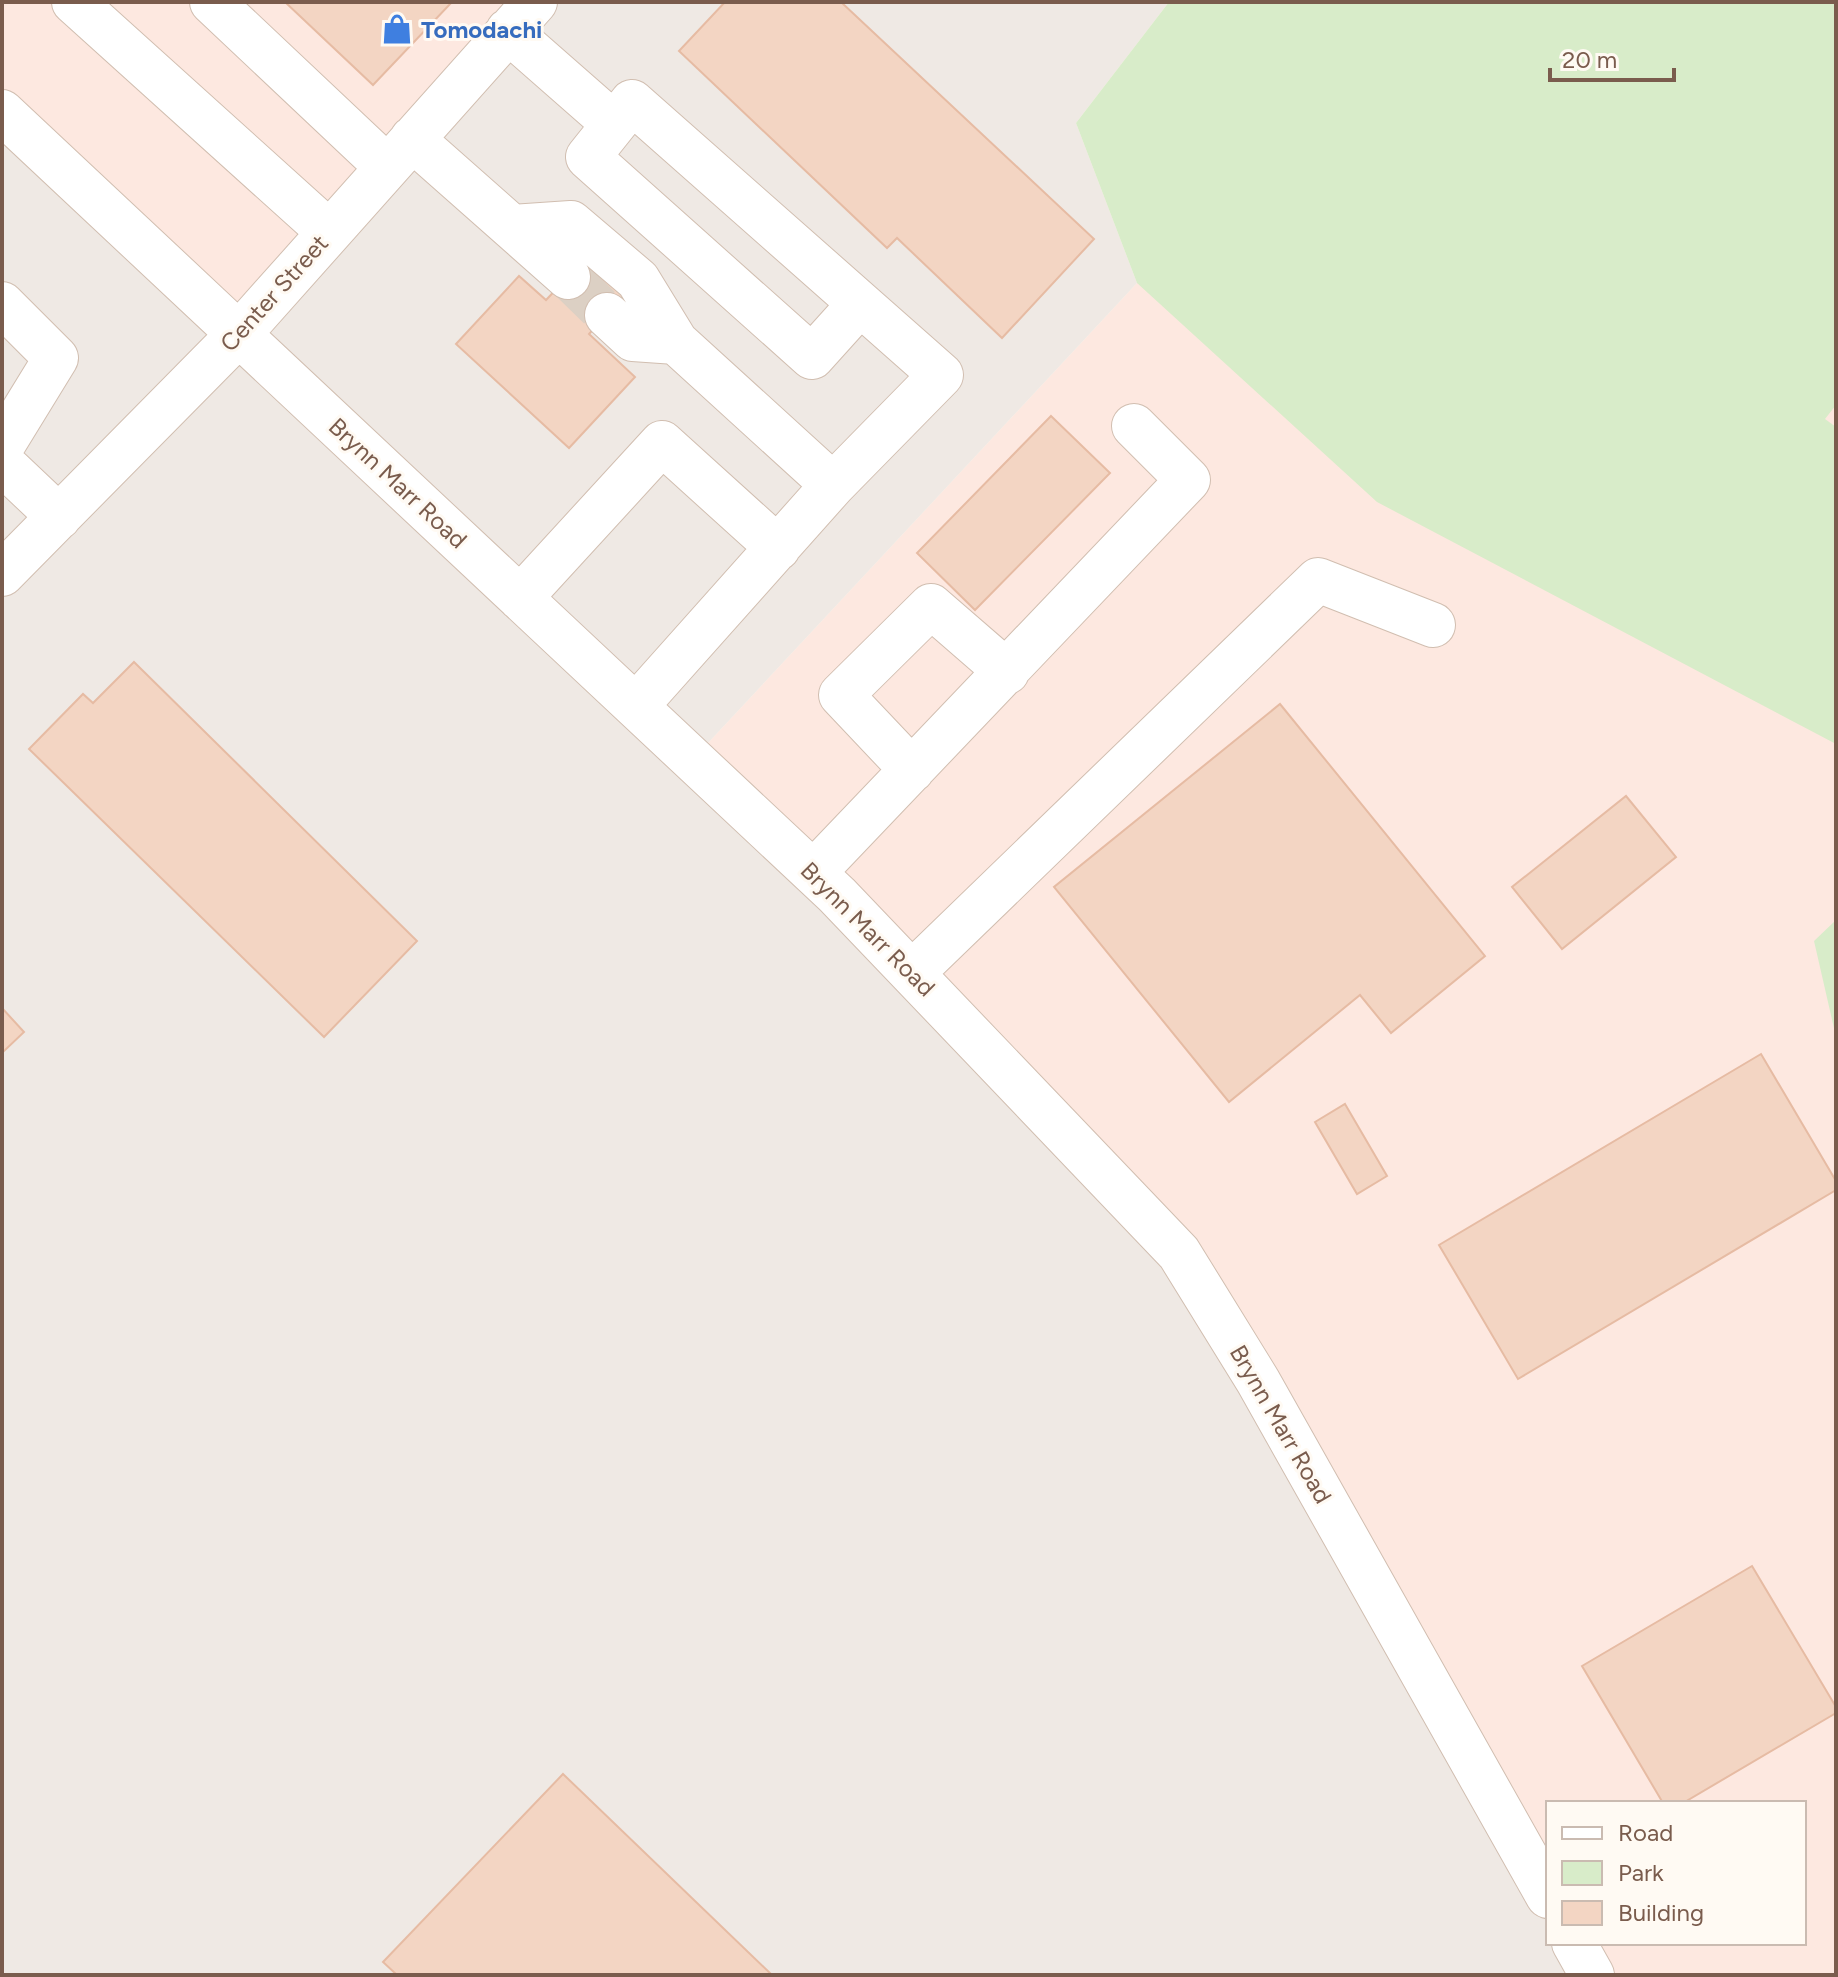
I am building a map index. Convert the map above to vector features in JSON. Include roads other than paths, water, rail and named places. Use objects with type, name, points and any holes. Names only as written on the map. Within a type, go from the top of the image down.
[{"type":"street","points":[[74,2],[329,232]]},
{"type":"street","points":[[212,2],[399,153],[512,227],[568,277]]},
{"type":"street","points":[[521,17],[614,124]]},
{"type":"street","name":"Center Street","points":[[2,574],[239,334],[521,17]]},
{"type":"street","points":[[636,706],[833,485],[941,375],[858,306],[632,102],[588,157],[812,357],[858,306]]},
{"type":"street","name":"Brynn Marr Road","points":[[2,112],[814,872],[1179,1253],[1258,1381],[1546,1892]]},
{"type":"street","points":[[512,227],[571,223],[638,280],[676,342],[833,485]]},
{"type":"street","points":[[2,304],[56,358],[2,446]]},
{"type":"street","points":[[607,315],[633,339],[676,342]]},
{"type":"street","points":[[814,872],[1188,480],[1134,426]]},
{"type":"street","points":[[520,598],[662,443],[778,548]]},
{"type":"street","points":[[2,463],[59,517]]},
{"type":"street","points":[[912,973],[1318,580],[1433,625]]},
{"type":"street","points":[[912,770],[841,695],[931,606],[1007,672]]},
{"type":"street","points":[[1575,1945],[1592,1975]]},
{"type":"tunnel","points":[[568,277],[607,315]]},
{"type":"place","name":"Tomodachi","points":[[397,29]]}]
